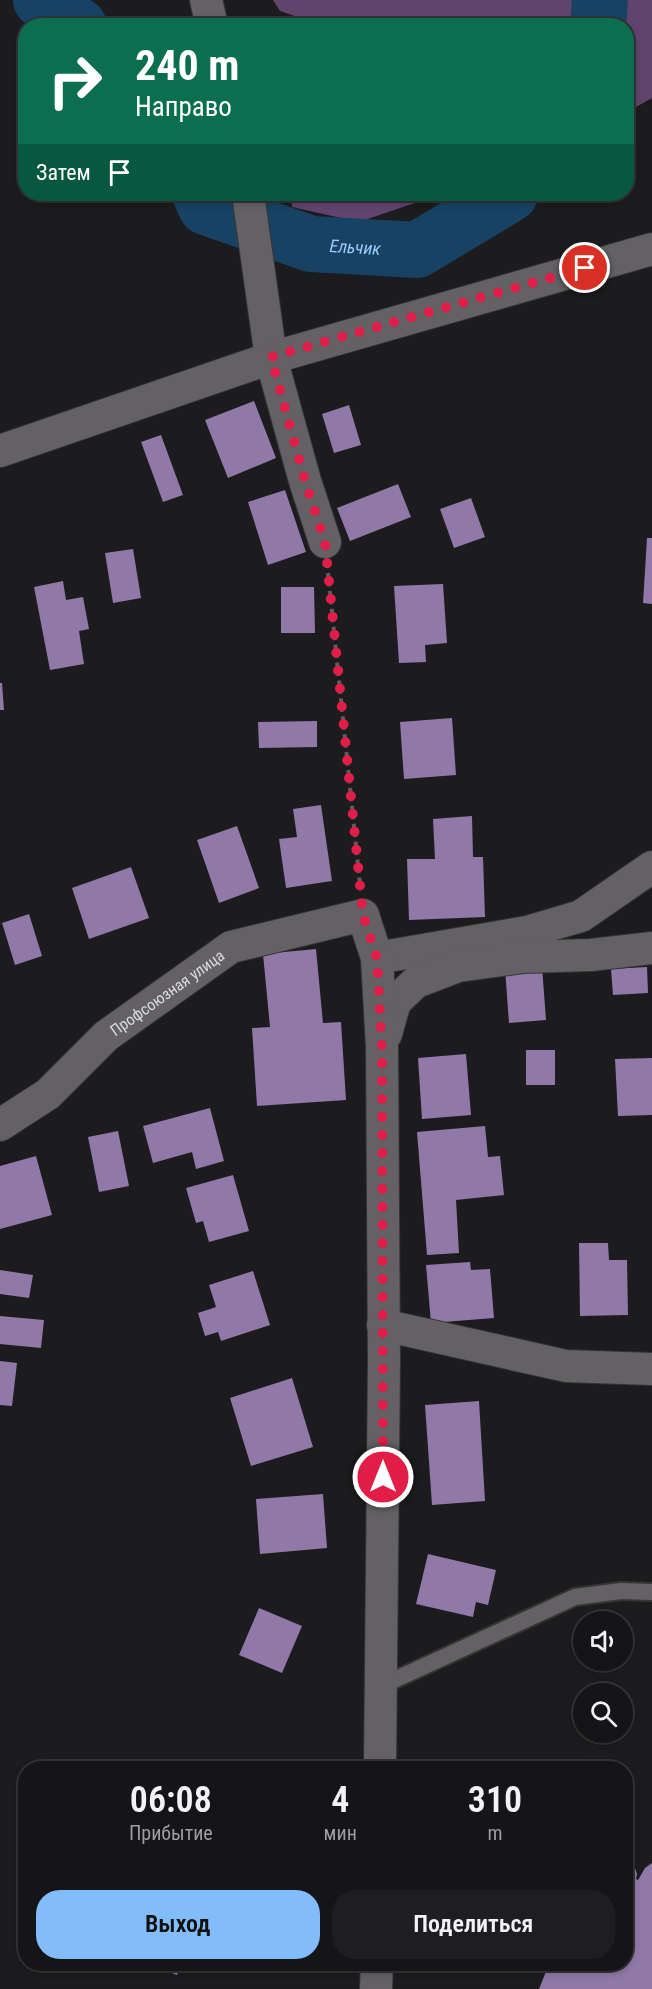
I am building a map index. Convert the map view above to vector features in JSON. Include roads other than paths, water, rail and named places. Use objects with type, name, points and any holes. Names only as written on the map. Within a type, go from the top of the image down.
[{"type":"street","points":[[249,201],[271,357],[305,481],[325,542]]},
{"type":"street","points":[[0,450],[271,357],[652,249]]},
{"type":"street","points":[[380,1761],[384,1325],[382,1048],[377,958],[526,932],[581,915],[652,867]]},
{"type":"street","name":"Профсоюзная улица","points":[[0,1125],[48,1094],[106,1036],[231,947],[363,915],[377,958]]},
{"type":"street","points":[[382,1048],[395,1002],[416,982],[458,966],[524,957],[591,955],[652,948]]},
{"type":"street","points":[[384,1325],[566,1366],[652,1369]]},
{"type":"street","points":[[376,1989],[377,1971]]},
{"type":"lane","points":[[381,1686],[575,1597],[621,1591],[652,1592]]},
{"type":"waterway","name":"Ельчик","points":[[41,0],[67,18]]},
{"type":"waterway","name":"Ельчик","points":[[599,18],[600,0]]},
{"type":"waterway","name":"Ельчик","points":[[203,201],[206,207],[311,244],[417,250],[498,201]]}]
